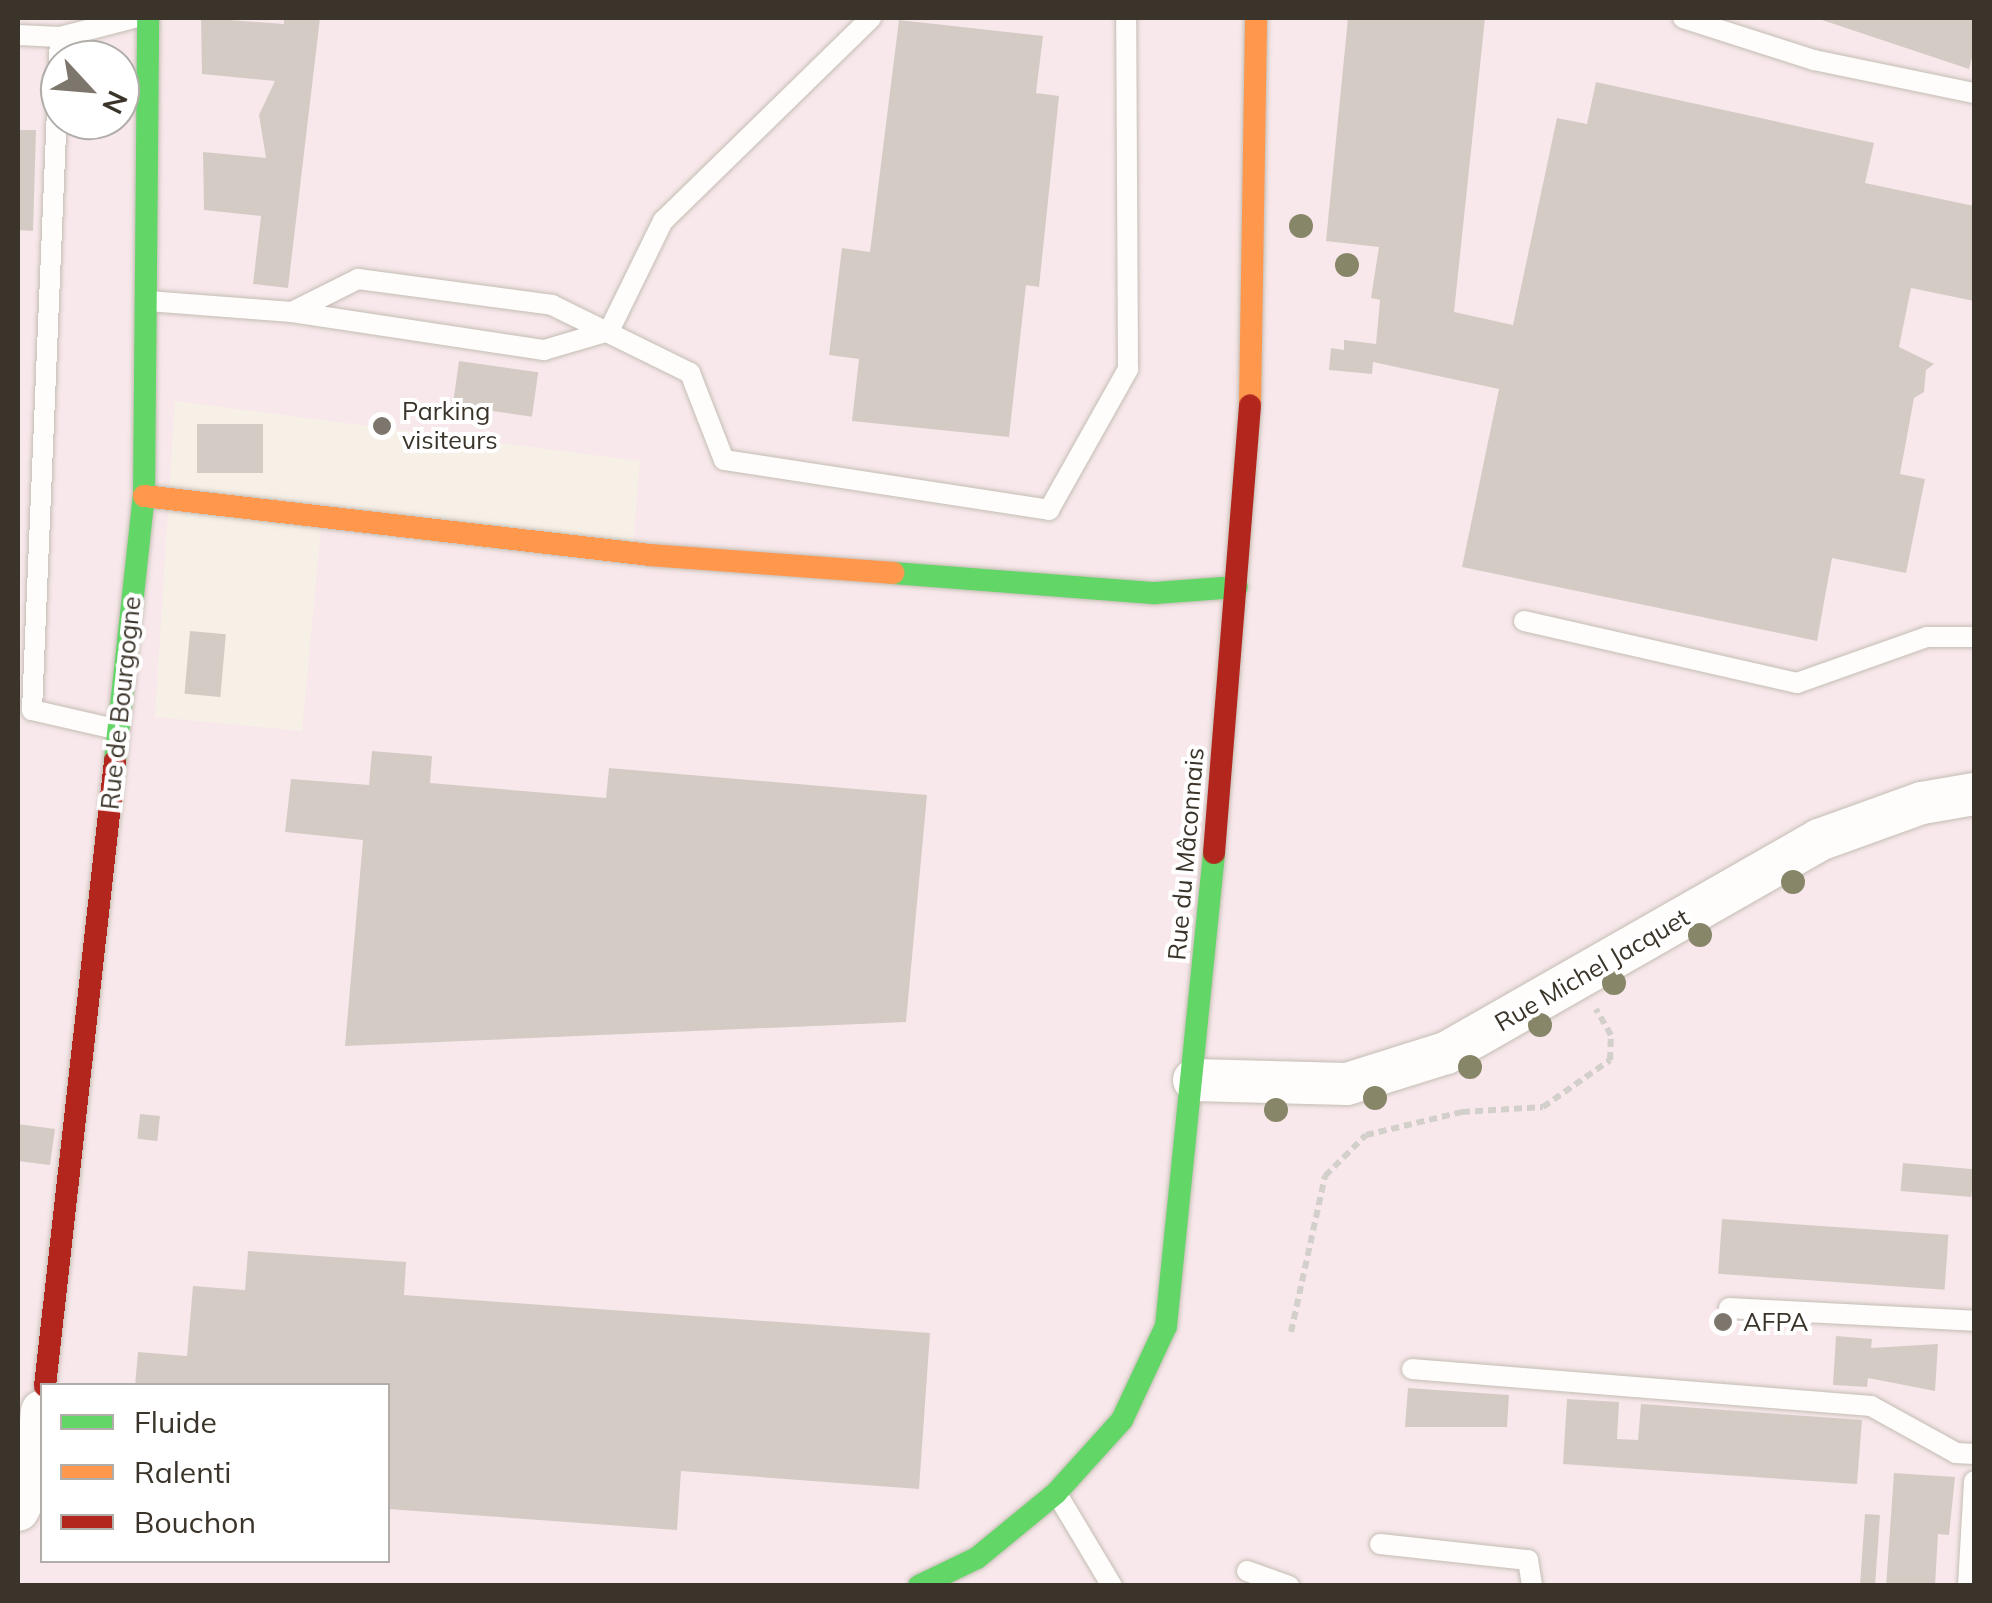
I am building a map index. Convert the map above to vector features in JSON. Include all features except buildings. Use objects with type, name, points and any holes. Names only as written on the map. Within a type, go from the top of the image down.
[{"type":"street","name":"Rue de Bourgogne","points":[[45,1383],[144,496],[148,18]]},
{"type":"street","name":"Rue du Mâconnais","points":[[919,1586],[976,1558],[1056,1493],[1122,1420],[1166,1326],[1194,1080],[1250,437],[1256,18]]},
{"type":"street","points":[[144,496],[650,555],[1155,593],[1237,587]]},
{"type":"street","name":"Rue Michel Jacquet","points":[[1194,1080],[1347,1084],[1446,1053],[1819,840],[1922,804],[1974,794]]},
{"type":"street","points":[[18,1510],[36,1473],[40,1432]]},
{"type":"lane","points":[[18,35],[60,37],[134,18]]},
{"type":"lane","points":[[146,301],[292,312],[544,350],[609,331],[663,221],[871,18]]},
{"type":"lane","points":[[292,312],[358,279],[552,305],[690,373],[724,460],[1049,510],[1128,369],[1126,18]]},
{"type":"lane","points":[[1683,18],[1814,60],[1974,93]]},
{"type":"lane","points":[[60,37],[32,710],[118,730]]},
{"type":"lane","points":[[1524,621],[1798,683],[1927,636],[1974,637]]},
{"type":"lane","points":[[1730,1308],[1974,1322]]},
{"type":"lane","points":[[1412,1369],[1872,1406],[1956,1452],[1974,1454]]},
{"type":"lane","points":[[1968,1586],[1974,1480]]},
{"type":"lane","points":[[1056,1493],[1112,1586]]},
{"type":"lane","points":[[1380,1544],[1528,1560],[1532,1586]]},
{"type":"lane","points":[[976,1558],[988,1586]]},
{"type":"lane","points":[[1247,1571],[1289,1586]]},
{"type":"path","points":[[1291,1332],[1324,1176],[1366,1136],[1462,1112],[1543,1107],[1610,1060],[1611,1035],[1578,978]]},
{"type":"shaded area","points":[[18,18],[1974,18],[1974,1585],[18,1585]],"holes":[[[175,401],[640,461],[633,542],[323,507],[302,731],[155,717]]]},
{"type":"traffic: fast","points":[[115,761],[144,496],[148,18]]},
{"type":"traffic: fast","points":[[893,573],[1155,593],[1237,587]]},
{"type":"traffic: fast","points":[[919,1586],[977,1558],[1056,1493],[1122,1420],[1166,1326],[1214,853]]},
{"type":"traffic: slow","points":[[1250,405],[1256,18]]},
{"type":"traffic: slow","points":[[144,496],[650,555],[893,573]]},
{"type":"traffic: jam","points":[[1214,853],[1250,405]]},
{"type":"traffic: jam","points":[[45,1383],[115,761]]},
{"type":"place","name":"Parking visiteurs","points":[[382,426]]},
{"type":"place","name":"AFPA","points":[[1723,1322]]}]
